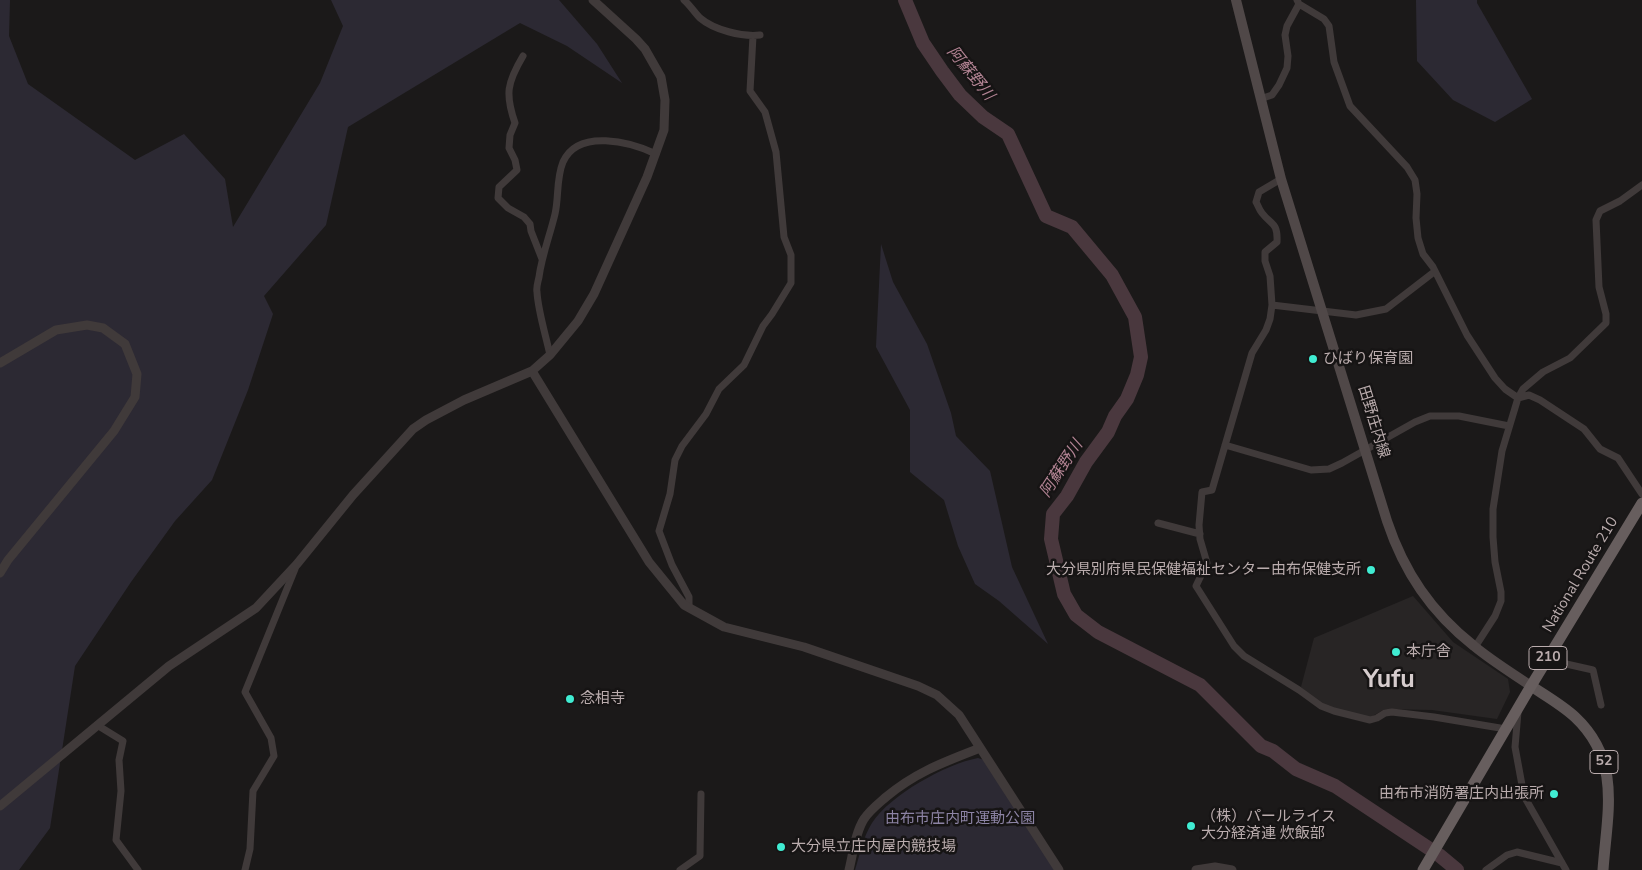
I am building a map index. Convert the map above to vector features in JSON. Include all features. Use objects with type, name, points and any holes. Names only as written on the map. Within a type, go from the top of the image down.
[{"type":"highway","name":"National Route 210","points":[[1423,870],[1531,686],[1642,503]]},
{"type":"main road","name":"田野庄内線","points":[[1236,0],[1281,179],[1398,552],[1412,579],[1435,610],[1475,647],[1531,686]]},
{"type":"main road","name":"52","points":[[1531,686],[1574,716],[1595,740],[1602,754],[1607,771],[1608,788],[1603,870]]},
{"type":"street","points":[[0,806],[169,666],[256,608],[297,564],[413,429],[464,400],[532,371],[550,355],[578,321],[594,294],[656,154],[664,130],[666,100],[661,77],[651,58],[640,44],[594,0]]},
{"type":"street","points":[[684,0],[701,19],[714,26],[736,34],[756,35],[750,91],[765,112],[776,152],[784,237],[791,255],[790,283],[763,326],[744,364],[720,389],[706,414],[682,446],[675,460],[670,494],[659,531],[672,565],[689,597],[689,608]]},
{"type":"street","points":[[1260,100],[1272,94],[1279,85],[1287,68],[1288,56],[1285,35],[1298,2],[1324,19],[1329,26],[1334,62],[1350,106],[1407,167],[1415,180],[1418,238],[1423,254],[1467,336],[1495,378],[1505,389],[1518,398],[1529,395],[1540,400],[1584,429],[1600,449],[1618,458],[1642,494]]},
{"type":"street","points":[[523,56],[514,70],[509,87],[509,105],[515,124],[510,134],[509,148],[515,160],[517,170],[499,187],[498,198],[508,208],[524,217],[530,224],[542,260]]},
{"type":"street","points":[[550,355],[536,291],[542,260],[556,213],[558,178],[564,160],[576,147],[605,140],[644,148],[656,154]]},
{"type":"street","points":[[1281,179],[1259,192],[1256,202],[1262,213],[1273,223],[1277,234],[1277,242],[1265,252],[1265,262],[1270,276],[1272,305],[1270,319],[1266,330],[1252,353],[1212,490],[1202,492],[1200,534],[1207,563],[1196,586],[1234,646],[1244,656],[1299,690],[1320,706],[1370,720],[1384,713],[1392,712],[1443,718],[1506,730]]},
{"type":"street","points":[[1475,647],[1495,616],[1501,601],[1495,562],[1493,509],[1502,451],[1518,398],[1523,389],[1543,372],[1570,358],[1606,323],[1606,314],[1599,287],[1596,220],[1600,212],[1620,202],[1642,184]]},
{"type":"street","points":[[1272,305],[1356,315],[1386,309],[1434,272]]},
{"type":"street","points":[[0,363],[56,330],[87,325],[103,328],[125,344],[137,374],[135,397],[114,431],[8,560],[0,573]]},
{"type":"street","points":[[532,371],[649,562],[684,605],[724,627],[804,647],[918,686],[937,695],[958,715],[1059,870]]},
{"type":"street","points":[[1225,444],[1311,470],[1329,469],[1415,422],[1430,416],[1459,416],[1509,426]]},
{"type":"street","points":[[1158,523],[1200,534]]},
{"type":"street","points":[[246,870],[250,849],[253,791],[274,756],[271,738],[244,692],[297,564]]},
{"type":"street","points":[[1548,658],[1553,661],[1593,670],[1601,705]]},
{"type":"street","points":[[1518,708],[1515,747],[1524,796],[1564,866]]},
{"type":"street","points":[[97,725],[123,741],[119,760],[121,791],[116,840],[137,869]]},
{"type":"street","points":[[849,870],[862,823],[877,805],[916,775],[933,766],[980,748]]},
{"type":"street","points":[[680,870],[700,856],[701,794]]},
{"type":"street","points":[[1486,870],[1507,855],[1517,852],[1564,866]]},
{"type":"street","points":[[1196,870],[1215,867],[1232,870]]},
{"type":"shaded area","points":[[1413,596],[1453,642],[1508,679],[1510,692],[1497,719],[1432,710],[1385,709],[1367,719],[1317,703],[1301,687],[1314,638]]},
{"type":"green space","points":[[0,0],[10,0],[9,36],[28,84],[135,160],[184,134],[225,179],[233,227],[320,83],[343,26],[331,0],[559,0],[597,44],[622,83],[567,46],[520,23],[348,127],[326,225],[264,296],[273,314],[248,390],[212,480],[175,521],[131,582],[75,666],[50,828],[19,870],[0,870]]},
{"type":"green space","points":[[1416,0],[1477,0],[1532,99],[1495,122],[1453,100],[1417,61]]},
{"type":"green space","points":[[881,244],[893,282],[927,344],[951,413],[956,436],[990,471],[1012,567],[1048,644],[999,601],[975,584],[958,546],[944,500],[910,472],[910,410],[876,347]]},
{"type":"green space","name":"由布市庄内町運動公園","points":[[978,758],[984,760],[1055,870],[855,870],[869,828],[880,812],[920,782],[950,767]]},
{"type":"waterway","name":"阿蘇野川","points":[[905,0],[923,43],[960,95],[983,117],[1008,134],[1046,216],[1072,227],[1112,275],[1135,317],[1141,357],[1137,375],[1127,399],[1115,416],[1108,432],[1086,462],[1067,496],[1053,514],[1051,539],[1064,594],[1076,615],[1098,632],[1200,685],[1261,746],[1273,751],[1296,769],[1335,786],[1439,855],[1457,870]]},
{"type":"place","name":"ひばり保育園","points":[[1313,359]]},
{"type":"place","name":"大分県別府県民保健福祉センター由布保健支所","points":[[1371,570]]},
{"type":"place","name":"本庁舎","points":[[1396,652]]},
{"type":"place","name":"念相寺","points":[[570,699]]},
{"type":"place","name":"由布市消防署庄内出張所","points":[[1554,794]]},
{"type":"place","name":"（株）パールライス 大分経済連 炊飯部","points":[[1191,826]]},
{"type":"place","name":"大分県立庄内屋内競技場","points":[[781,847]]},
{"type":"district","name":"Yufu","points":[[1389,681]]}]
